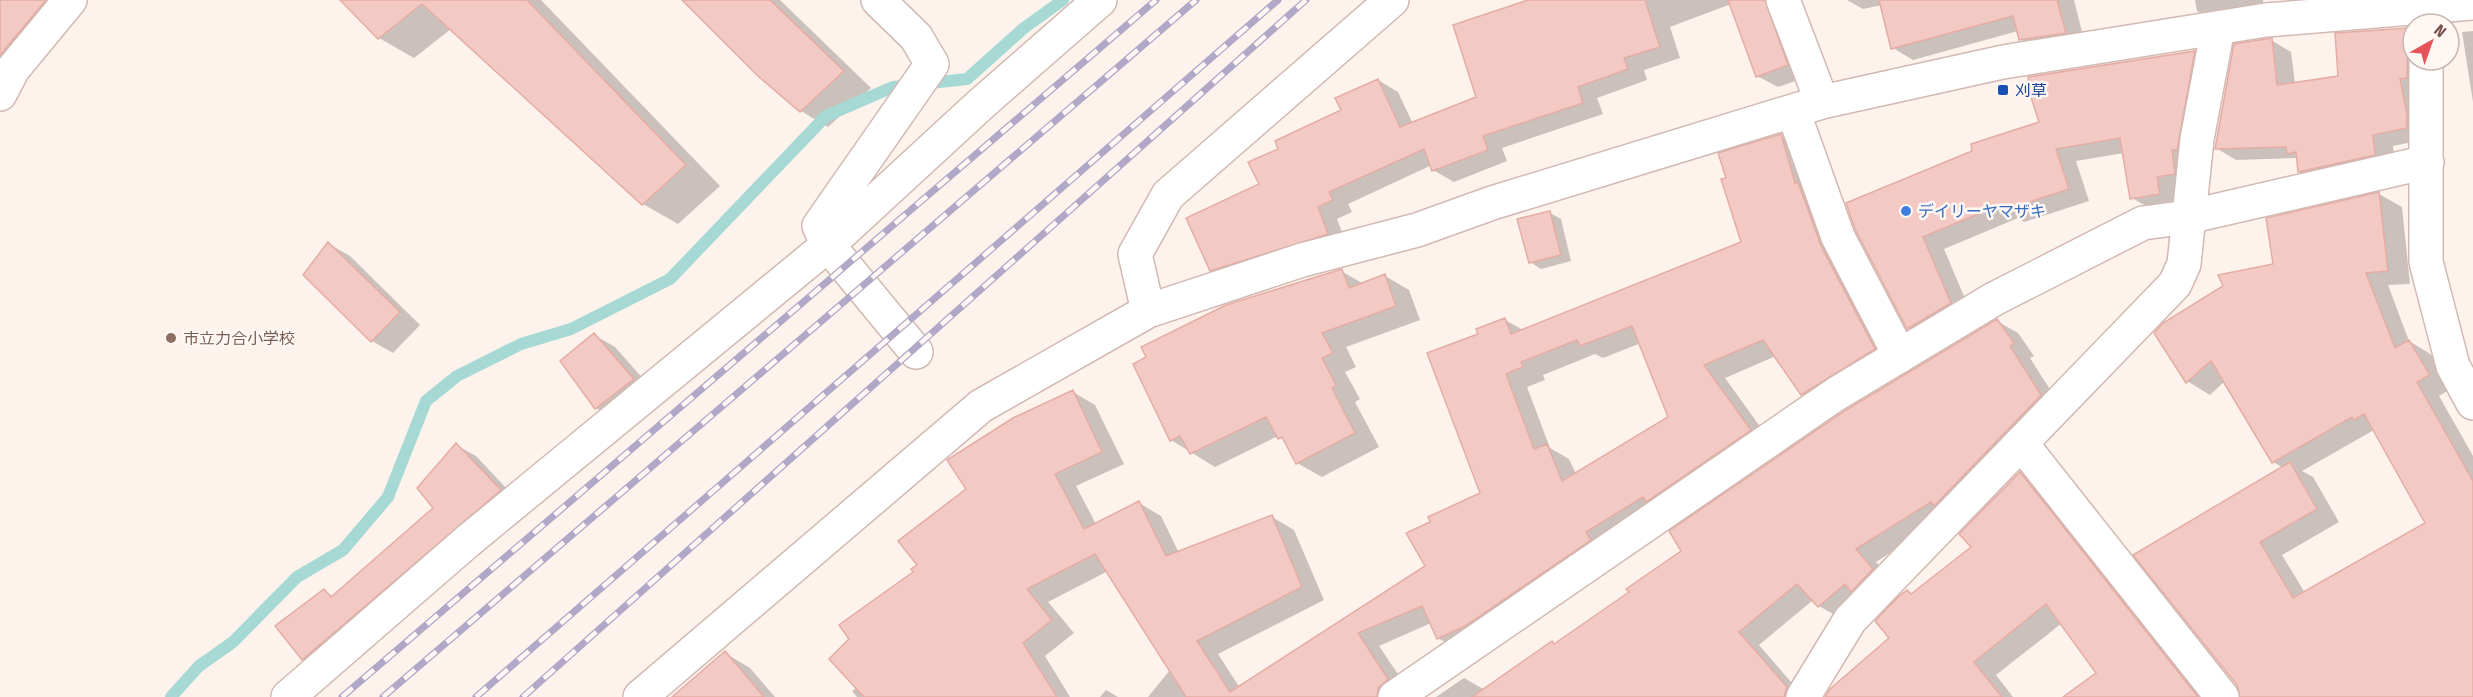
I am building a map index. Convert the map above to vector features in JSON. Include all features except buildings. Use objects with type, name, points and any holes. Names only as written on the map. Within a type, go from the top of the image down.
[{"type":"street","points":[[0,94],[13,69],[70,0]]},
{"type":"street","points":[[878,0],[916,37],[932,64],[819,226],[828,245],[916,352]]},
{"type":"street","points":[[288,697],[469,540],[828,245],[981,104],[1100,0]]},
{"type":"street","points":[[1148,310],[1135,254],[1168,195],[1392,0]]},
{"type":"street","points":[[1783,0],[1838,237],[1900,356]]},
{"type":"street","points":[[2440,12],[2473,3]]},
{"type":"street","points":[[640,697],[981,406],[1148,310],[1302,260],[1417,230],[1492,203],[1807,106],[2003,62],[2266,20],[2401,17]]},
{"type":"street","points":[[1803,697],[1850,620],[2175,284],[2184,264],[2197,139],[2218,28]]},
{"type":"street","points":[[2426,72],[2426,262],[2453,366],[2473,403]]},
{"type":"street","points":[[1395,697],[1836,394],[1994,299],[2143,223],[2188,217],[2427,162]]},
{"type":"street","points":[[2021,443],[2222,697]]},
{"type":"waterway","points":[[171,697],[199,666],[233,642],[297,577],[343,550],[388,497],[426,401],[457,376],[521,344],[571,329],[670,279],[826,116],[893,87],[967,79],[1024,28],[1063,0]]},
{"type":"railway","points":[[342,697],[1156,0]]},
{"type":"railway","points":[[383,697],[1196,0]]},
{"type":"railway","points":[[476,697],[1278,0]]},
{"type":"railway","points":[[523,697],[1306,0]]},
{"type":"place","name":"刈草","points":[[2003,90]]},
{"type":"place","name":"デイリーヤマザキ","points":[[1906,211]]},
{"type":"place","name":"市立力合小学校","points":[[171,338]]}]
